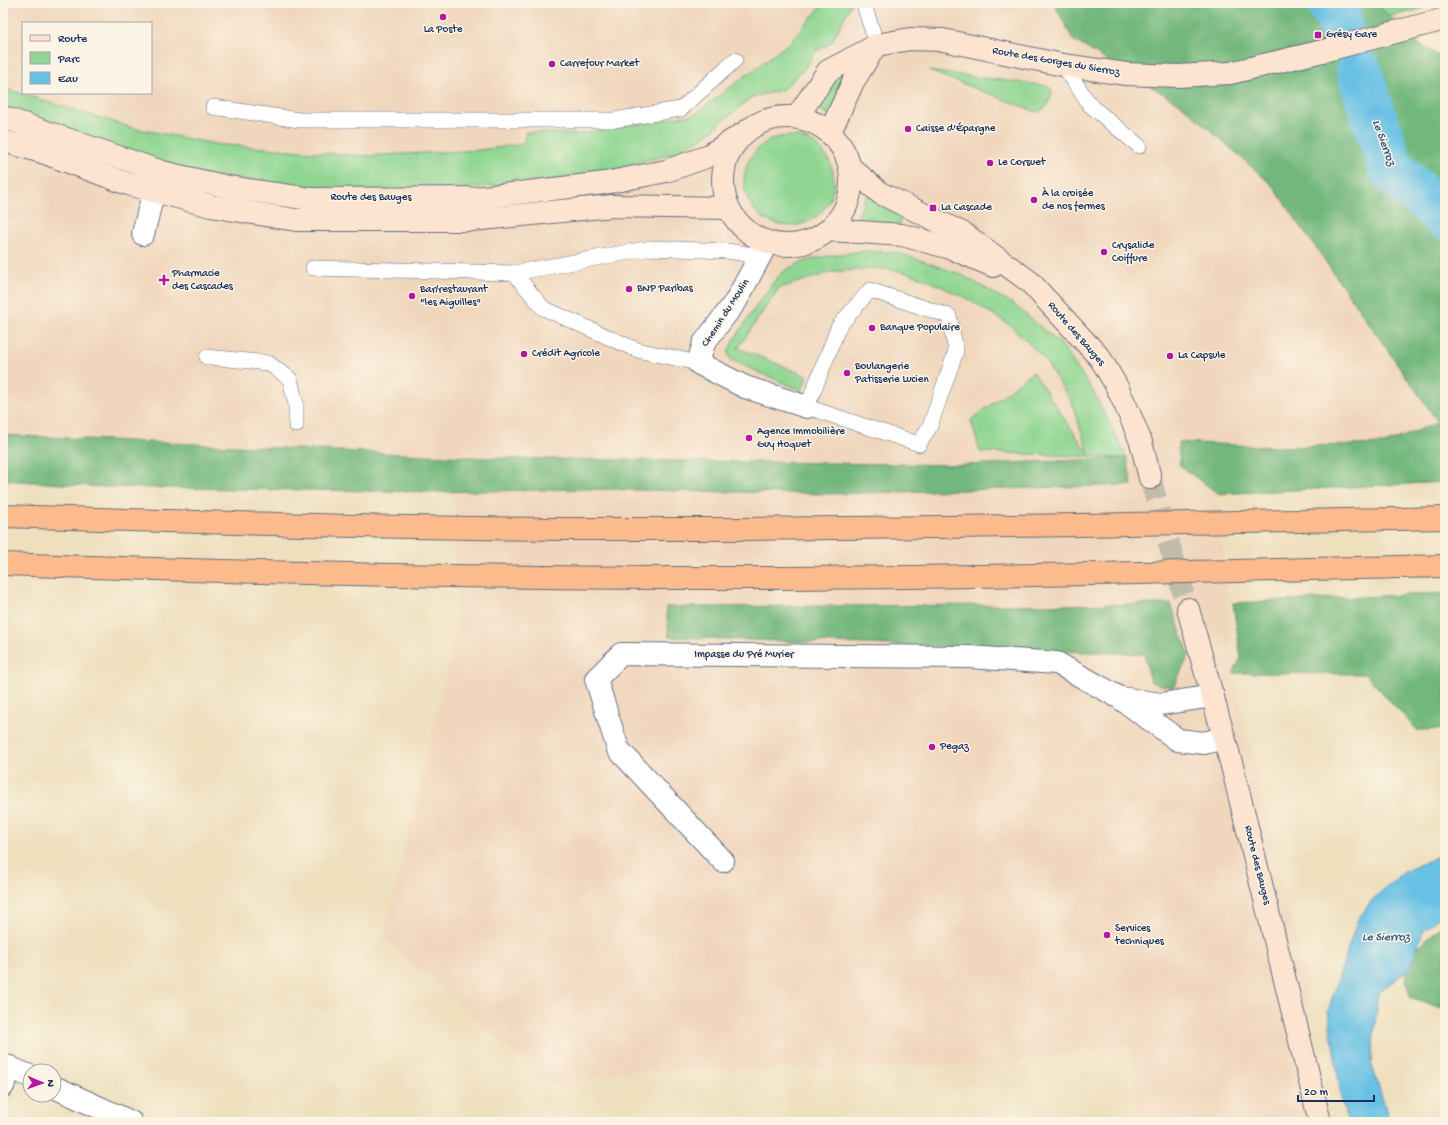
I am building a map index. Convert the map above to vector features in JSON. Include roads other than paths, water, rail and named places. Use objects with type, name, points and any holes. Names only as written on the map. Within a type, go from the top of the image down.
[{"type":"highway","points":[[3,516],[295,524],[658,529],[1077,525],[1445,518]]},
{"type":"highway","points":[[3,564],[289,574],[665,578],[1090,574],[1445,566]]},
{"type":"main road","name":"Route des Gorges du Sierroz","points":[[797,117],[828,71],[877,45],[910,40],[943,40],[1063,65],[1126,74],[1178,76],[1230,73],[1331,49],[1445,19]]},
{"type":"main road","points":[[830,132],[853,82],[877,45]]},
{"type":"main road","name":"Route des Bauges","points":[[3,117],[162,172],[228,187],[311,199],[475,198],[606,183],[666,171],[706,157],[741,135]]},
{"type":"main road","points":[[777,117],[797,117],[815,122],[830,132],[843,149],[851,168],[851,191],[844,213],[830,230],[810,242],[764,250],[744,230],[728,208],[722,183],[727,157],[741,135],[758,124],[777,117]]},
{"type":"main road","name":"Route des Bauges","points":[[3,141],[42,152],[128,184],[211,206],[296,220],[472,220],[612,206],[728,208]]},
{"type":"main road","name":"Route des Bauges","points":[[851,168],[880,193],[964,234],[1030,282],[1100,358],[1116,384],[1141,442],[1150,478]]},
{"type":"main road","name":"Route des Bauges","points":[[830,230],[909,237],[951,248],[1030,282]]},
{"type":"main road","name":"Route des Bauges","points":[[1188,609],[1213,696],[1274,931],[1320,1122]]},
{"type":"street","points":[[143,234],[154,190]]},
{"type":"street","name":"Chemin du Moulin","points":[[698,363],[704,344],[736,301],[764,250]]},
{"type":"street","points":[[698,363],[745,387],[807,407]]},
{"type":"street","name":"Impasse du Pré Murier","points":[[723,861],[618,749],[596,679],[621,654],[969,657],[1057,663],[1120,698],[1178,740],[1204,743],[1224,738]]},
{"type":"street","name":"Impasse du Pré Murier","points":[[1120,698],[1161,704],[1213,696]]},
{"type":"street","points":[[6,1073],[22,1075]]},
{"type":"street","points":[[62,1091],[131,1122]]},
{"type":"lane","points":[[867,3],[865,8],[877,45]]},
{"type":"lane","points":[[213,107],[298,120],[614,120],[681,110],[735,60]]},
{"type":"lane","points":[[1063,65],[1090,105],[1139,146]]},
{"type":"lane","points":[[313,268],[514,273],[651,248],[727,251],[764,250]]},
{"type":"lane","points":[[514,273],[543,308],[637,350],[698,363]]},
{"type":"lane","points":[[870,290],[948,316],[956,351],[930,426],[919,444],[807,407],[839,326],[870,290]]},
{"type":"lane","points":[[207,357],[268,363],[290,379],[296,404],[296,425]]},
{"type":"water","name":"Le Sierroz","points":[[1445,853],[1445,912],[1423,931],[1409,969],[1378,993],[1371,1063],[1390,1122],[1348,1122],[1342,1103],[1328,1011],[1357,921],[1372,900],[1404,872]]},
{"type":"waterway","name":"Le Sierroz","points":[[1329,3],[1336,12],[1340,23]]},
{"type":"waterway","name":"Le Sierroz","points":[[1359,71],[1391,168],[1445,217]]},
{"type":"tunnel","points":[[1150,478],[1188,609]]},
{"type":"place","name":"La Poste","points":[[443,17]]},
{"type":"place","name":"Grésy Gare","points":[[1318,35]]},
{"type":"place","name":"Carrefour Market","points":[[552,64]]},
{"type":"place","name":"Caisse d'Épargne","points":[[908,129]]},
{"type":"place","name":"Le Corsuet","points":[[990,163]]},
{"type":"place","name":"À la croisée de nos fermes","points":[[1034,200]]},
{"type":"place","name":"La Cascade","points":[[933,208]]},
{"type":"place","name":"Crysalide Coiffure","points":[[1104,252]]},
{"type":"place","name":"Pharmacie des Cascades","points":[[164,280]]},
{"type":"place","name":"BNP Paribas","points":[[629,289]]},
{"type":"place","name":"Bar/restaurant \"les Aiguilles\"","points":[[412,296]]},
{"type":"place","name":"Banque Populaire","points":[[872,328]]},
{"type":"place","name":"Crédit Agricole","points":[[524,354]]},
{"type":"place","name":"La Capsule","points":[[1170,356]]},
{"type":"place","name":"Boulangerie Patisserie Lucien","points":[[847,373]]},
{"type":"place","name":"Agence Immobilière Guy Hoquet","points":[[749,438]]},
{"type":"place","name":"Pegaz","points":[[932,747]]},
{"type":"place","name":"Services techniques","points":[[1107,935]]}]
